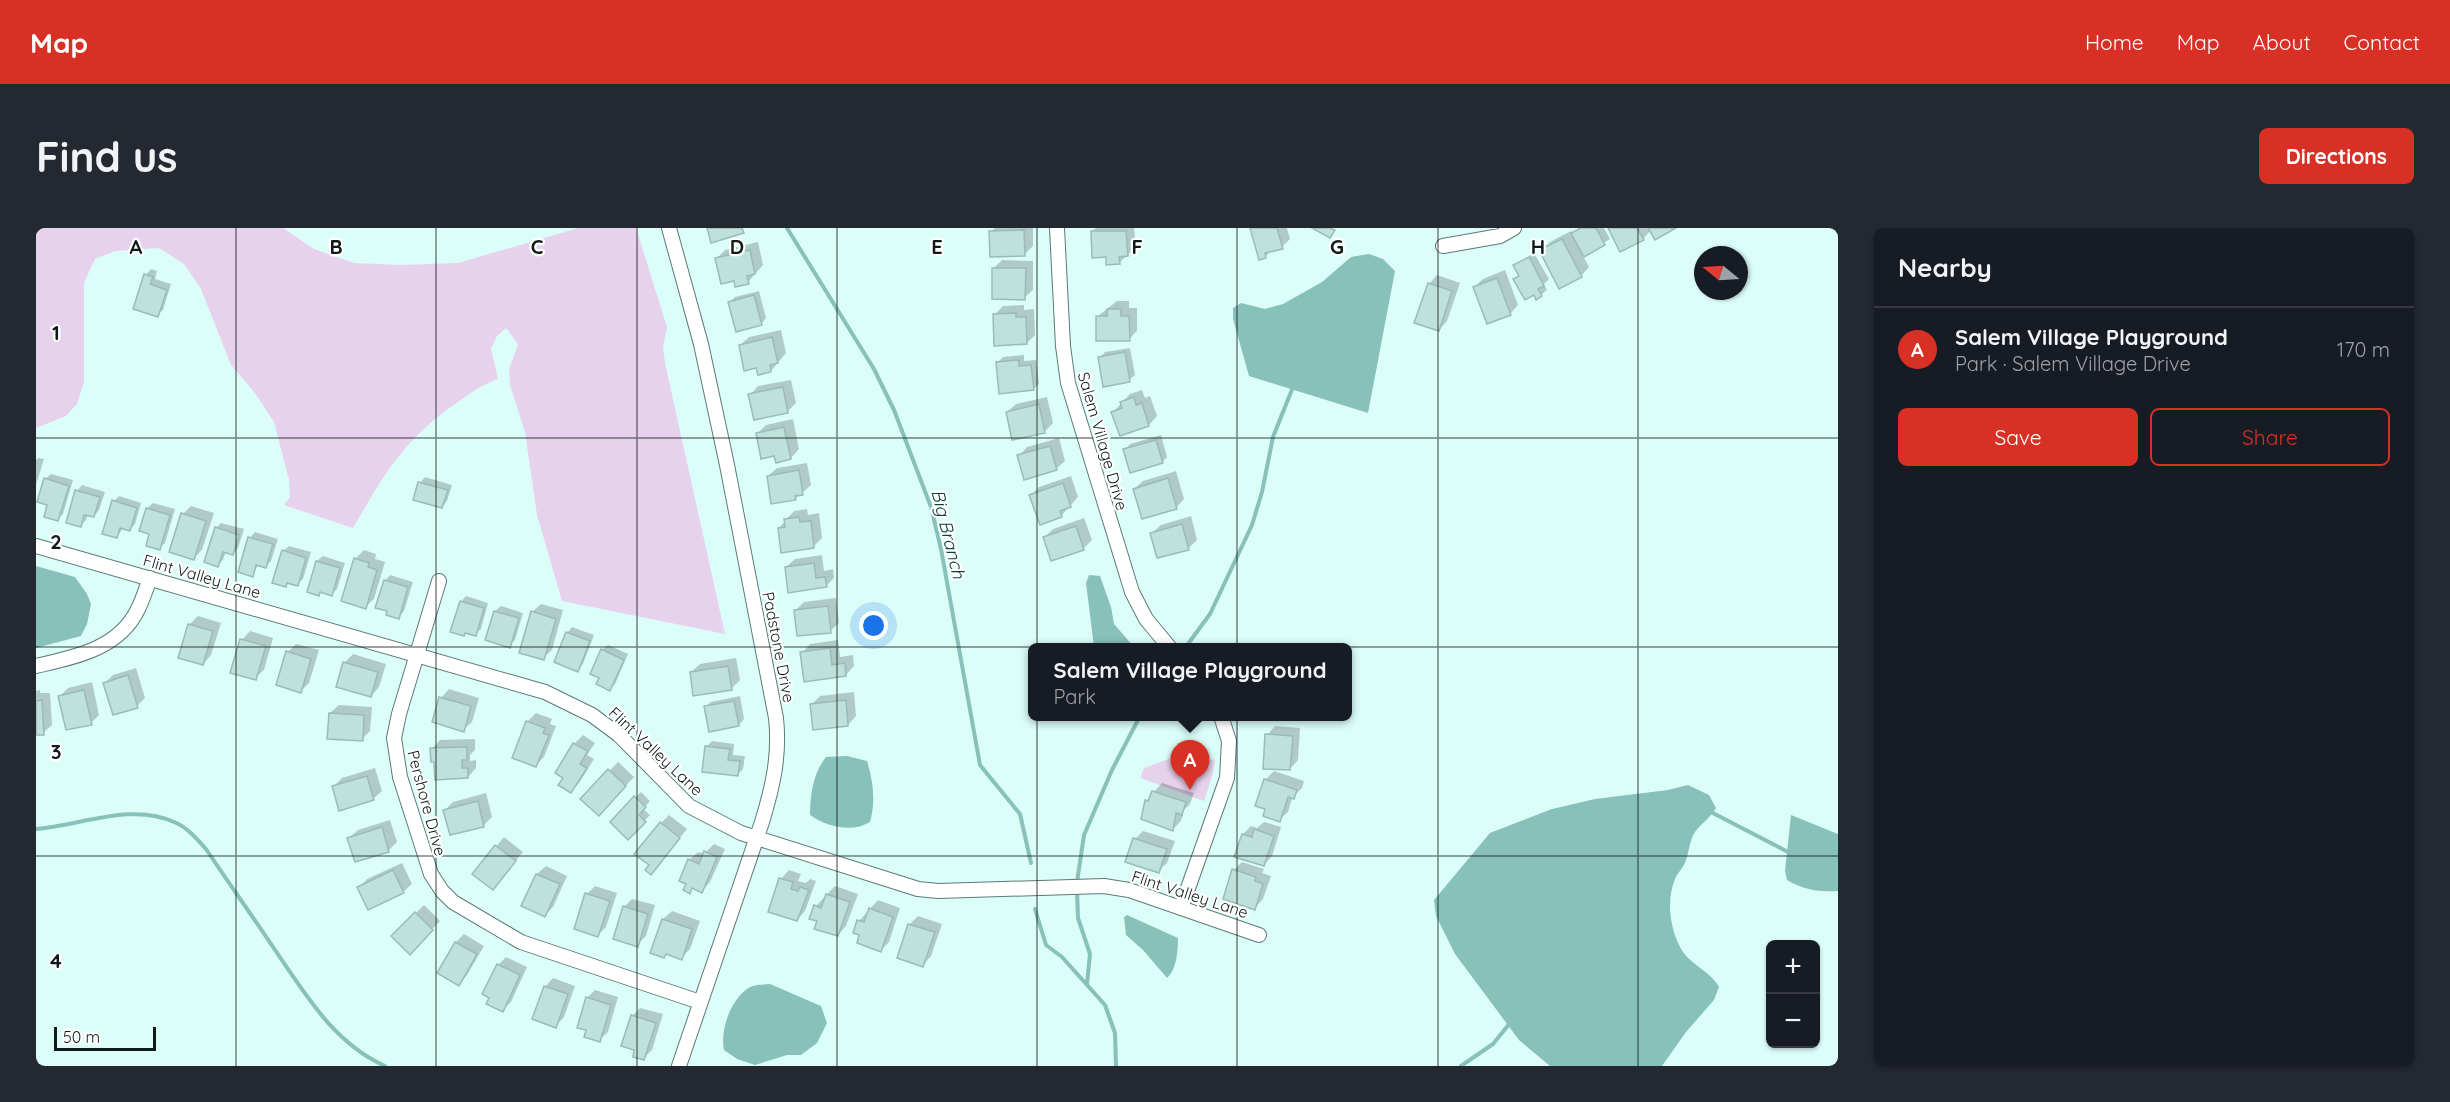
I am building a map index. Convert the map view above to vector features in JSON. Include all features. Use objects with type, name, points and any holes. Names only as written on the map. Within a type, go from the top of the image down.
[{"type":"street","name":"Padstone Drive","points":[[669,228],[701,344],[727,465],[776,718],[778,752],[777,768],[757,838],[679,1066]]},
{"type":"street","name":"Salem Village Drive","points":[[1057,228],[1063,346],[1072,398],[1132,592],[1146,619],[1166,643]]},
{"type":"street","points":[[1443,246],[1500,236],[1514,228]]},
{"type":"street","name":"Flint Valley Lane","points":[[36,546],[545,692],[592,715],[619,735],[689,806],[714,821],[757,838],[918,889],[938,891],[1104,886],[1129,890],[1258,935]]},
{"type":"street","points":[[36,666],[82,655],[113,639],[138,611],[150,579]]},
{"type":"street","name":"Pershore Drive","points":[[439,581],[399,714],[394,738],[395,755],[423,855],[431,874],[442,891],[466,912],[521,942],[700,1002]]},
{"type":"street","points":[[1181,908],[1227,778],[1230,741],[1222,721]]},
{"type":"shaded area","points":[[36,228],[283,228],[314,249],[354,263],[400,265],[458,263],[578,228],[636,228],[667,327],[663,347],[665,363],[725,634],[562,601],[537,515],[525,432],[510,385],[509,369],[518,344],[506,328],[497,336],[491,349],[498,379],[482,386],[458,402],[409,444],[375,490],[353,528],[284,505],[290,497],[289,480],[274,422],[255,393],[231,365],[201,289],[184,264],[159,248],[115,251],[95,259],[84,283],[84,382],[77,404],[66,416],[36,428]]},
{"type":"shaded area","points":[[1369,254],[1383,259],[1395,271],[1368,413],[1249,376],[1233,319],[1233,308],[1241,303],[1265,309],[1283,304],[1322,282],[1351,257]]},
{"type":"shaded area","points":[[36,566],[75,577],[87,594],[91,604],[87,624],[81,636],[36,648]]},
{"type":"shaded area","points":[[1089,575],[1100,576],[1111,607],[1114,624],[1131,643],[1094,643],[1086,583]]},
{"type":"shaded area","points":[[847,756],[867,761],[873,799],[870,822],[848,828],[824,823],[810,815],[813,784],[822,763],[826,757]]},
{"type":"shaded area","points":[[1174,757],[1194,763],[1215,759],[1204,801],[1140,778],[1144,768]]},
{"type":"shaded area","points":[[1688,785],[1709,795],[1716,808],[1693,836],[1685,863],[1672,887],[1670,914],[1677,939],[1684,953],[1719,987],[1714,1000],[1686,1032],[1662,1066],[1550,1066],[1519,1040],[1455,954],[1436,916],[1434,900],[1490,833],[1552,809],[1595,799],[1668,790]]},
{"type":"shaded area","points":[[1791,815],[1838,834],[1838,891],[1811,890],[1787,880],[1785,871]]},
{"type":"shaded area","points":[[1127,915],[1178,938],[1175,965],[1167,978],[1143,950],[1126,935],[1124,917]]},
{"type":"shaded area","points":[[770,984],[821,1006],[827,1023],[817,1043],[801,1055],[787,1055],[755,1065],[737,1059],[724,1050],[725,1026],[731,1009],[741,994],[752,986]]},
{"type":"building","points":[[707,228],[742,228],[744,233],[711,243]]},
{"type":"building","points":[[1250,228],[1277,228],[1283,249],[1265,253],[1266,258],[1259,260]]},
{"type":"building","points":[[1312,228],[1330,228],[1335,230],[1330,238]]},
{"type":"building","points":[[1581,228],[1596,228],[1605,245],[1584,257],[1571,233]]},
{"type":"building","points":[[1608,228],[1637,228],[1644,240],[1620,252]]},
{"type":"building","points":[[1648,228],[1676,228],[1655,240]]},
{"type":"building","points":[[1024,230],[1025,256],[990,257],[989,231]]},
{"type":"building","points":[[1091,231],[1126,231],[1128,256],[1119,257],[1120,264],[1106,265],[1106,257],[1092,258]]},
{"type":"building","points":[[1562,239],[1582,277],[1559,289],[1539,250]]},
{"type":"building","points":[[750,250],[755,274],[747,276],[749,284],[735,287],[734,281],[721,284],[715,258]]},
{"type":"building","points":[[1529,257],[1544,286],[1538,289],[1542,296],[1536,300],[1534,295],[1525,300],[1513,279],[1519,276],[1513,265]]},
{"type":"building","points":[[992,268],[1026,268],[1025,300],[992,299]]},
{"type":"building","points":[[144,274],[153,277],[150,284],[167,290],[158,317],[133,309]]},
{"type":"building","points":[[1497,278],[1511,315],[1487,324],[1473,287]]},
{"type":"building","points":[[1428,283],[1452,291],[1439,331],[1414,323]]},
{"type":"building","points":[[754,295],[762,325],[736,332],[728,302]]},
{"type":"building","points":[[1107,309],[1121,309],[1121,316],[1129,316],[1130,341],[1096,341],[1096,316],[1107,316]]},
{"type":"building","points":[[1016,313],[1016,317],[1026,317],[1027,344],[994,346],[993,314]]},
{"type":"building","points":[[772,337],[778,363],[770,365],[771,372],[758,375],[756,368],[744,371],[739,345]]},
{"type":"building","points":[[1125,352],[1130,382],[1103,387],[1098,357]]},
{"type":"building","points":[[1019,360],[1019,366],[1031,365],[1034,390],[999,394],[996,362]]},
{"type":"building","points":[[783,387],[788,413],[754,420],[748,394]]},
{"type":"building","points":[[1134,397],[1136,405],[1142,403],[1149,426],[1120,436],[1111,412],[1122,408],[1120,402]]},
{"type":"building","points":[[1039,404],[1045,433],[1012,440],[1006,412]]},
{"type":"building","points":[[784,427],[791,459],[776,463],[774,456],[761,459],[756,433]]},
{"type":"building","points":[[1156,440],[1163,463],[1130,473],[1123,449]]},
{"type":"building","points":[[1050,446],[1057,470],[1024,480],[1017,455]]},
{"type":"building","points":[[799,470],[803,495],[795,496],[796,500],[771,504],[767,476]]},
{"type":"building","points":[[44,478],[69,486],[58,521],[44,517],[47,505],[37,502]]},
{"type":"building","points":[[1168,478],[1177,509],[1142,519],[1133,489]]},
{"type":"building","points":[[418,482],[448,490],[442,508],[413,500]]},
{"type":"building","points":[[1063,483],[1071,507],[1060,511],[1062,517],[1040,525],[1029,495]]},
{"type":"building","points":[[75,490],[100,497],[94,517],[84,515],[81,527],[66,523]]},
{"type":"building","points":[[112,500],[137,508],[130,531],[120,528],[117,538],[102,534]]},
{"type":"building","points":[[146,508],[170,515],[160,550],[146,546],[149,534],[139,531]]},
{"type":"building","points":[[181,513],[206,521],[194,560],[169,552]]},
{"type":"building","points":[[799,517],[800,522],[811,521],[814,548],[781,553],[778,528],[785,527],[784,519]]},
{"type":"building","points":[[1182,524],[1189,550],[1157,558],[1150,533]]},
{"type":"building","points":[[1076,526],[1084,550],[1051,561],[1043,537]]},
{"type":"building","points":[[215,527],[239,535],[233,555],[223,552],[218,567],[204,562]]},
{"type":"building","points":[[248,537],[273,544],[266,568],[256,565],[253,577],[238,572]]},
{"type":"building","points":[[282,550],[306,558],[298,586],[287,583],[286,587],[272,583]]},
{"type":"building","points":[[354,558],[369,563],[368,567],[377,570],[366,609],[341,601]]},
{"type":"building","points":[[316,561],[340,568],[332,596],[320,592],[319,596],[307,592]]},
{"type":"building","points":[[814,563],[816,578],[825,577],[827,587],[788,593],[785,567]]},
{"type":"building","points":[[384,580],[408,587],[399,619],[386,615],[387,611],[375,608]]},
{"type":"building","points":[[460,601],[484,608],[476,636],[465,633],[464,636],[450,632]]},
{"type":"building","points":[[828,606],[831,633],[797,636],[794,610]]},
{"type":"building","points":[[494,611],[519,618],[510,648],[485,640]]},
{"type":"building","points":[[531,611],[556,619],[544,660],[519,653]]},
{"type":"building","points":[[188,624],[213,631],[203,665],[178,658]]},
{"type":"building","points":[[566,632],[590,641],[578,672],[554,662]]},
{"type":"building","points":[[240,639],[266,646],[256,680],[230,673]]},
{"type":"building","points":[[830,648],[832,665],[845,663],[846,676],[804,682],[800,652]]},
{"type":"building","points":[[601,649],[624,660],[610,691],[596,684],[599,678],[590,674]]},
{"type":"building","points":[[286,651],[311,659],[301,693],[276,685]]},
{"type":"building","points":[[343,662],[378,672],[371,697],[336,687]]},
{"type":"building","points":[[728,666],[732,690],[693,696],[690,672]]},
{"type":"building","points":[[128,675],[138,708],[113,715],[103,683]]},
{"type":"building","points":[[84,690],[92,725],[66,730],[58,696]]},
{"type":"building","points":[[439,697],[471,706],[464,732],[432,722]]},
{"type":"building","points":[[42,700],[44,735],[36,735],[36,701]]},
{"type":"building","points":[[846,700],[848,726],[813,730],[810,704]]},
{"type":"building","points":[[734,701],[739,726],[709,732],[704,706]]},
{"type":"building","points":[[329,713],[364,715],[363,741],[327,739]]},
{"type":"building","points":[[526,721],[545,728],[543,733],[549,735],[536,767],[512,758]]},
{"type":"building","points":[[1265,734],[1293,736],[1290,770],[1263,769]]},
{"type":"building","points":[[573,743],[588,751],[580,764],[587,768],[571,793],[558,785],[563,778],[555,773]]},
{"type":"building","points":[[705,746],[730,749],[728,760],[740,761],[738,776],[702,772]]},
{"type":"building","points":[[467,747],[467,760],[462,760],[462,768],[468,768],[468,778],[435,780],[430,748]]},
{"type":"building","points":[[608,769],[626,786],[599,816],[580,799]]},
{"type":"building","points":[[367,776],[374,800],[339,811],[332,786]]},
{"type":"building","points":[[1264,779],[1297,790],[1294,799],[1288,797],[1280,822],[1263,816],[1265,809],[1255,806]]},
{"type":"building","points":[[1152,791],[1186,802],[1182,815],[1176,813],[1173,831],[1141,819],[1145,800],[1148,801]]},
{"type":"building","points":[[634,796],[646,807],[639,815],[646,822],[628,840],[610,822]]},
{"type":"building","points":[[478,801],[484,827],[450,835],[443,810]]},
{"type":"building","points":[[660,822],[680,838],[651,875],[645,870],[649,865],[634,854]]},
{"type":"building","points":[[382,827],[389,852],[355,862],[347,838]]},
{"type":"building","points":[[1254,829],[1274,836],[1264,866],[1234,857],[1242,834],[1252,837]]},
{"type":"building","points":[[1133,838],[1167,849],[1159,873],[1125,862]]},
{"type":"building","points":[[495,845],[516,861],[493,890],[472,874]]},
{"type":"building","points":[[704,851],[717,857],[702,893],[692,888],[690,894],[683,890],[686,884],[679,881],[688,859],[699,864]]},
{"type":"building","points":[[1232,869],[1256,877],[1255,881],[1263,884],[1255,910],[1223,899]]},
{"type":"building","points":[[393,870],[404,893],[368,910],[357,887]]},
{"type":"building","points":[[536,874],[560,884],[545,917],[521,906]]},
{"type":"building","points":[[779,878],[793,882],[791,889],[798,891],[800,887],[809,890],[797,921],[768,912]]},
{"type":"building","points":[[585,893],[610,901],[598,937],[574,929]]},
{"type":"building","points":[[826,894],[850,902],[838,936],[814,929],[817,921],[809,919],[814,905],[821,908]]},
{"type":"building","points":[[623,906],[648,914],[638,947],[613,939]]},
{"type":"building","points":[[869,908],[893,917],[881,952],[857,943],[859,935],[853,933],[857,920],[864,922]]},
{"type":"building","points":[[415,912],[433,930],[410,955],[391,936]]},
{"type":"building","points":[[662,919],[692,929],[682,960],[666,954],[664,958],[650,953]]},
{"type":"building","points":[[908,924],[935,932],[923,967],[897,958]]},
{"type":"building","points":[[455,942],[477,954],[459,986],[437,973]]},
{"type":"building","points":[[497,964],[520,975],[503,1012],[486,1004],[489,998],[482,994]]},
{"type":"building","points":[[544,986],[568,994],[556,1028],[532,1019]]},
{"type":"building","points":[[586,997],[611,1005],[600,1042],[584,1037],[586,1030],[577,1028]]},
{"type":"building","points":[[631,1015],[656,1023],[644,1060],[633,1057],[634,1050],[621,1046]]},
{"type":"waterway","name":"Big Branch","points":[[787,228],[874,369],[894,410],[931,507],[941,549],[980,765],[1020,814],[1031,863]]},
{"type":"waterway","points":[[1189,643],[1210,614],[1252,525],[1262,492],[1273,437],[1293,387]]},
{"type":"waterway","points":[[1077,882],[1084,835],[1112,770],[1137,721]]},
{"type":"waterway","points":[[1709,811],[1790,853]]},
{"type":"waterway","points":[[36,829],[105,817],[141,814],[158,816],[183,827],[206,849],[321,1015],[350,1044],[385,1066]]},
{"type":"waterway","points":[[1077,890],[1078,918],[1090,954],[1087,984]]},
{"type":"waterway","name":"Big Branch","points":[[1035,909],[1046,945],[1062,957],[1105,1005],[1115,1033],[1116,1066]]},
{"type":"waterway","points":[[1461,1066],[1493,1044],[1510,1023]]},
{"type":"place","name":"Salem Village Playground","points":[[1190,790]]}]
